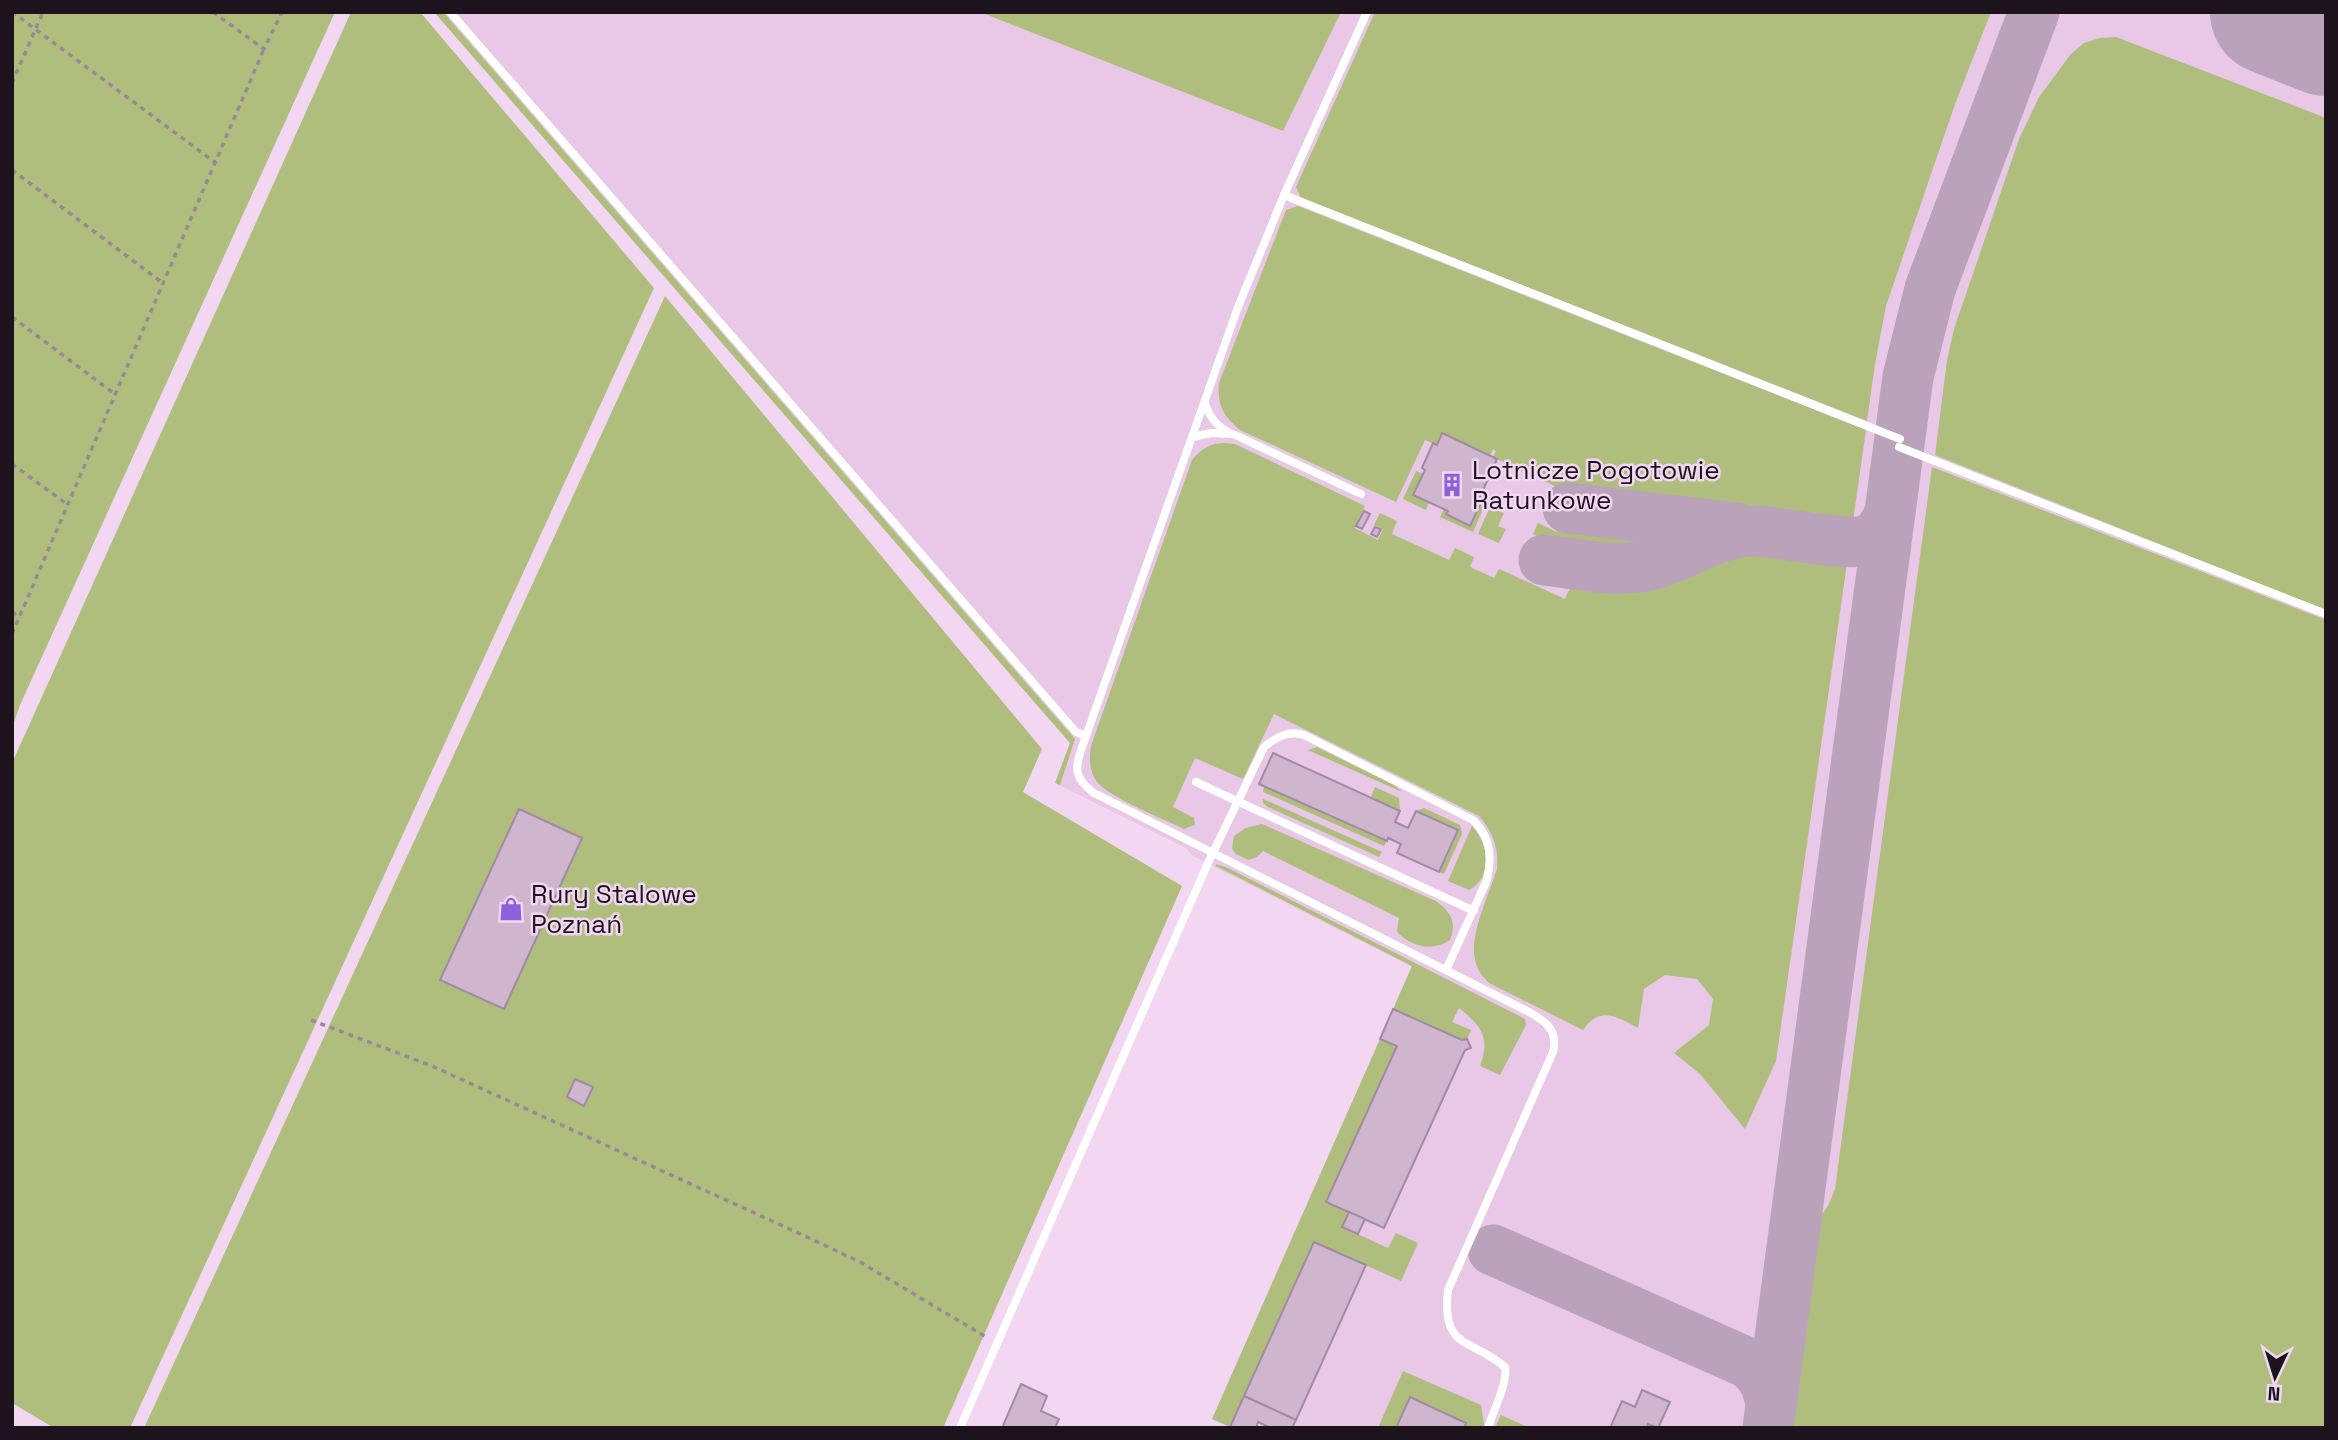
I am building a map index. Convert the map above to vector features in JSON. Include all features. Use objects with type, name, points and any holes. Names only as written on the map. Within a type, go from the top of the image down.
[{"type":"lane","points":[[450,12],[1076,732],[1086,736]]},
{"type":"lane","points":[[1367,12],[1284,195],[1222,350],[1076,771],[1085,786],[1527,1010],[1544,1022],[1555,1035],[1553,1052],[1448,1290],[1448,1319],[1455,1336],[1505,1367],[1506,1381],[1492,1411],[1488,1428]]},
{"type":"lane","points":[[1284,195],[2326,614]]},
{"type":"lane","points":[[1205,402],[1209,415],[1216,424],[1361,494]]},
{"type":"lane","points":[[1192,437],[1211,433],[1233,434]]},
{"type":"lane","points":[[960,1428],[1213,853],[1264,747],[1284,734],[1294,732],[1304,735],[1473,820],[1480,827],[1489,843],[1490,866],[1487,880],[1446,970]]},
{"type":"lane","points":[[1196,782],[1474,911]]},
{"type":"path","points":[[12,12],[216,163]]},
{"type":"path","points":[[12,83],[43,12]]},
{"type":"path","points":[[213,12],[264,49]]},
{"type":"path","points":[[12,634],[282,12]]},
{"type":"path","points":[[12,170],[164,284]]},
{"type":"path","points":[[12,317],[116,395]]},
{"type":"path","points":[[12,464],[68,505]]},
{"type":"path","points":[[12,612],[19,617]]},
{"type":"path","points":[[311,1020],[432,1066],[860,1262],[998,1343]]},
{"type":"shaded area","points":[[434,12],[2326,12],[2326,1428],[1231,1428],[1212,1419],[1412,967],[1193,856],[1186,848],[1055,783],[1070,743]]},
{"type":"green space","points":[[12,12],[335,12],[20,705],[12,728]]},
{"type":"green space","points":[[351,12],[420,12],[654,288],[130,1428],[54,1428],[12,1403],[12,763]]},
{"type":"green space","points":[[434,12],[443,12],[1075,739],[1060,785],[1055,783],[1070,743]]},
{"type":"green space","points":[[980,12],[1341,12],[1283,131]]},
{"type":"green space","points":[[1375,12],[1991,12],[1955,104],[1886,306],[1867,421],[1301,198],[1296,187]]},
{"type":"green space","points":[[2116,37],[2326,118],[2326,610],[1935,455],[1947,360],[1954,329],[2019,139],[2039,97],[2071,54],[2084,43]]},
{"type":"green space","points":[[1298,206],[1866,430],[1776,1061],[1745,1129],[1700,1074],[1674,1053],[1709,1025],[1713,999],[1697,979],[1665,975],[1644,989],[1638,1028],[1616,1017],[1602,1015],[1589,1022],[1583,1030],[1489,983],[1484,978],[1475,960],[1475,939],[1497,869],[1497,854],[1488,828],[1479,816],[1274,714],[1243,779],[1195,758],[1173,807],[1194,818],[1195,825],[1184,829],[1113,795],[1094,778],[1090,764],[1091,746],[1192,460],[1211,445],[1235,444],[1365,506],[1355,528],[1378,540],[1383,529],[1374,525],[1380,513],[1397,521],[1392,534],[1449,560],[1455,548],[1474,557],[1470,567],[1494,578],[1499,569],[1565,599],[1572,584],[1540,569],[1552,543],[1533,534],[1538,523],[1557,532],[1574,495],[1493,457],[1496,451],[1493,449],[1490,455],[1442,433],[1437,445],[1425,440],[1396,502],[1240,430],[1225,415],[1220,404],[1219,383],[1286,210]]},
{"type":"green space","points":[[665,296],[1042,749],[1023,792],[1182,886],[943,1428],[144,1428]]},
{"type":"green space","points":[[1932,467],[2326,620],[2326,1428],[1789,1428],[1817,1221],[1828,1206],[1835,1189]]},
{"type":"green space","points":[[1416,471],[1423,474],[1414,495],[1429,502],[1426,510],[1403,499]]},
{"type":"green space","points":[[1481,503],[1485,505],[1473,532],[1440,517],[1444,509],[1448,511],[1447,515],[1470,525]]},
{"type":"green space","points":[[1490,507],[1504,513],[1498,526],[1506,529],[1499,543],[1478,534]]},
{"type":"green space","points":[[1317,747],[1394,785],[1402,792],[1308,750]]},
{"type":"green space","points":[[1264,786],[1387,841],[1384,846],[1263,792]]},
{"type":"green space","points":[[1375,787],[1399,798],[1400,811],[1371,797]]},
{"type":"green space","points":[[1263,799],[1382,852],[1379,857],[1268,807],[1263,803]]},
{"type":"green space","points":[[1424,808],[1460,825],[1462,834],[1444,874],[1439,872],[1458,830],[1416,811]]},
{"type":"green space","points":[[1262,824],[1436,901],[1445,909],[1453,923],[1450,940],[1429,947],[1416,944],[1397,932],[1399,918],[1263,851],[1248,860],[1236,854],[1232,849],[1234,836],[1246,828]]},
{"type":"green space","points":[[1472,826],[1482,842],[1486,860],[1482,877],[1469,890],[1448,881]]},
{"type":"green space","points":[[1216,864],[1525,1019],[1526,1025],[1500,1075],[1480,1066],[1484,1047],[1482,1033],[1459,1008],[1452,1022],[1471,1030],[1467,1039],[1462,1040],[1393,1009],[1412,966]]},
{"type":"green space","points":[[1380,1039],[1397,1046],[1349,1212],[1342,1227],[1388,1248],[1396,1233],[1418,1243],[1401,1281],[1314,1242],[1230,1427],[1212,1419]]},
{"type":"green space","points":[[1403,1371],[1481,1405],[1483,1428],[1378,1428]]},
{"type":"green space","points":[[1501,1415],[1530,1428],[1495,1428]]},
{"type":"building","name":"Lotnicze Pogotowie Ratunkowe","points":[[1442,433],[1497,459],[1470,526],[1446,514],[1448,511],[1413,495],[1425,470],[1422,468],[1433,443],[1437,445]]},
{"type":"building","points":[[1364,511],[1370,514],[1362,529],[1356,526]]},
{"type":"building","points":[[1375,527],[1381,529],[1377,537],[1371,534]]},
{"type":"building","points":[[1273,753],[1400,811],[1395,822],[1408,828],[1416,811],[1458,830],[1439,872],[1397,853],[1401,844],[1388,838],[1387,841],[1259,784]]},
{"type":"building","name":"Rury Stalowe Poznań","points":[[519,809],[582,838],[504,1009],[440,980]]},
{"type":"building","points":[[1393,1009],[1462,1040],[1467,1039],[1471,1048],[1465,1050],[1384,1228],[1326,1202],[1397,1046],[1380,1039]]},
{"type":"building","points":[[575,1079],[593,1087],[584,1106],[567,1097]]},
{"type":"building","points":[[1349,1212],[1365,1219],[1358,1234],[1342,1227]]},
{"type":"building","points":[[1314,1242],[1366,1265],[1296,1420],[1244,1396]]},
{"type":"building","points":[[1021,1384],[1047,1396],[1041,1411],[1059,1419],[1055,1428],[1002,1428]]},
{"type":"building","points":[[1642,1390],[1670,1402],[1658,1428],[1648,1424],[1647,1428],[1610,1428],[1622,1401],[1635,1407]]},
{"type":"building","points":[[1244,1396],[1296,1420],[1292,1428],[1271,1428],[1258,1422],[1256,1428],[1230,1427]]},
{"type":"building","points":[[1410,1397],[1466,1423],[1464,1428],[1396,1428]]},
{"type":"taxiway","points":[[1768,1428],[1908,377],[1930,289],[2034,12]]},
{"type":"taxiway","points":[[1568,508],[1736,528]]},
{"type":"taxiway","points":[[1544,560],[1597,567],[1637,567],[1663,561],[1728,535],[1756,531],[1858,542],[1875,535],[1890,512]]},
{"type":"taxiway","points":[[1493,1250],[1748,1363],[1764,1381],[1771,1405]]},
{"type":"runway","points":[[2273,12],[2326,33]]},
{"type":"place","name":"Lotnicze Pogotowie Ratunkowe","points":[[1452,485]]},
{"type":"place","name":"Rury Stalowe Poznań","points":[[511,909]]}]
